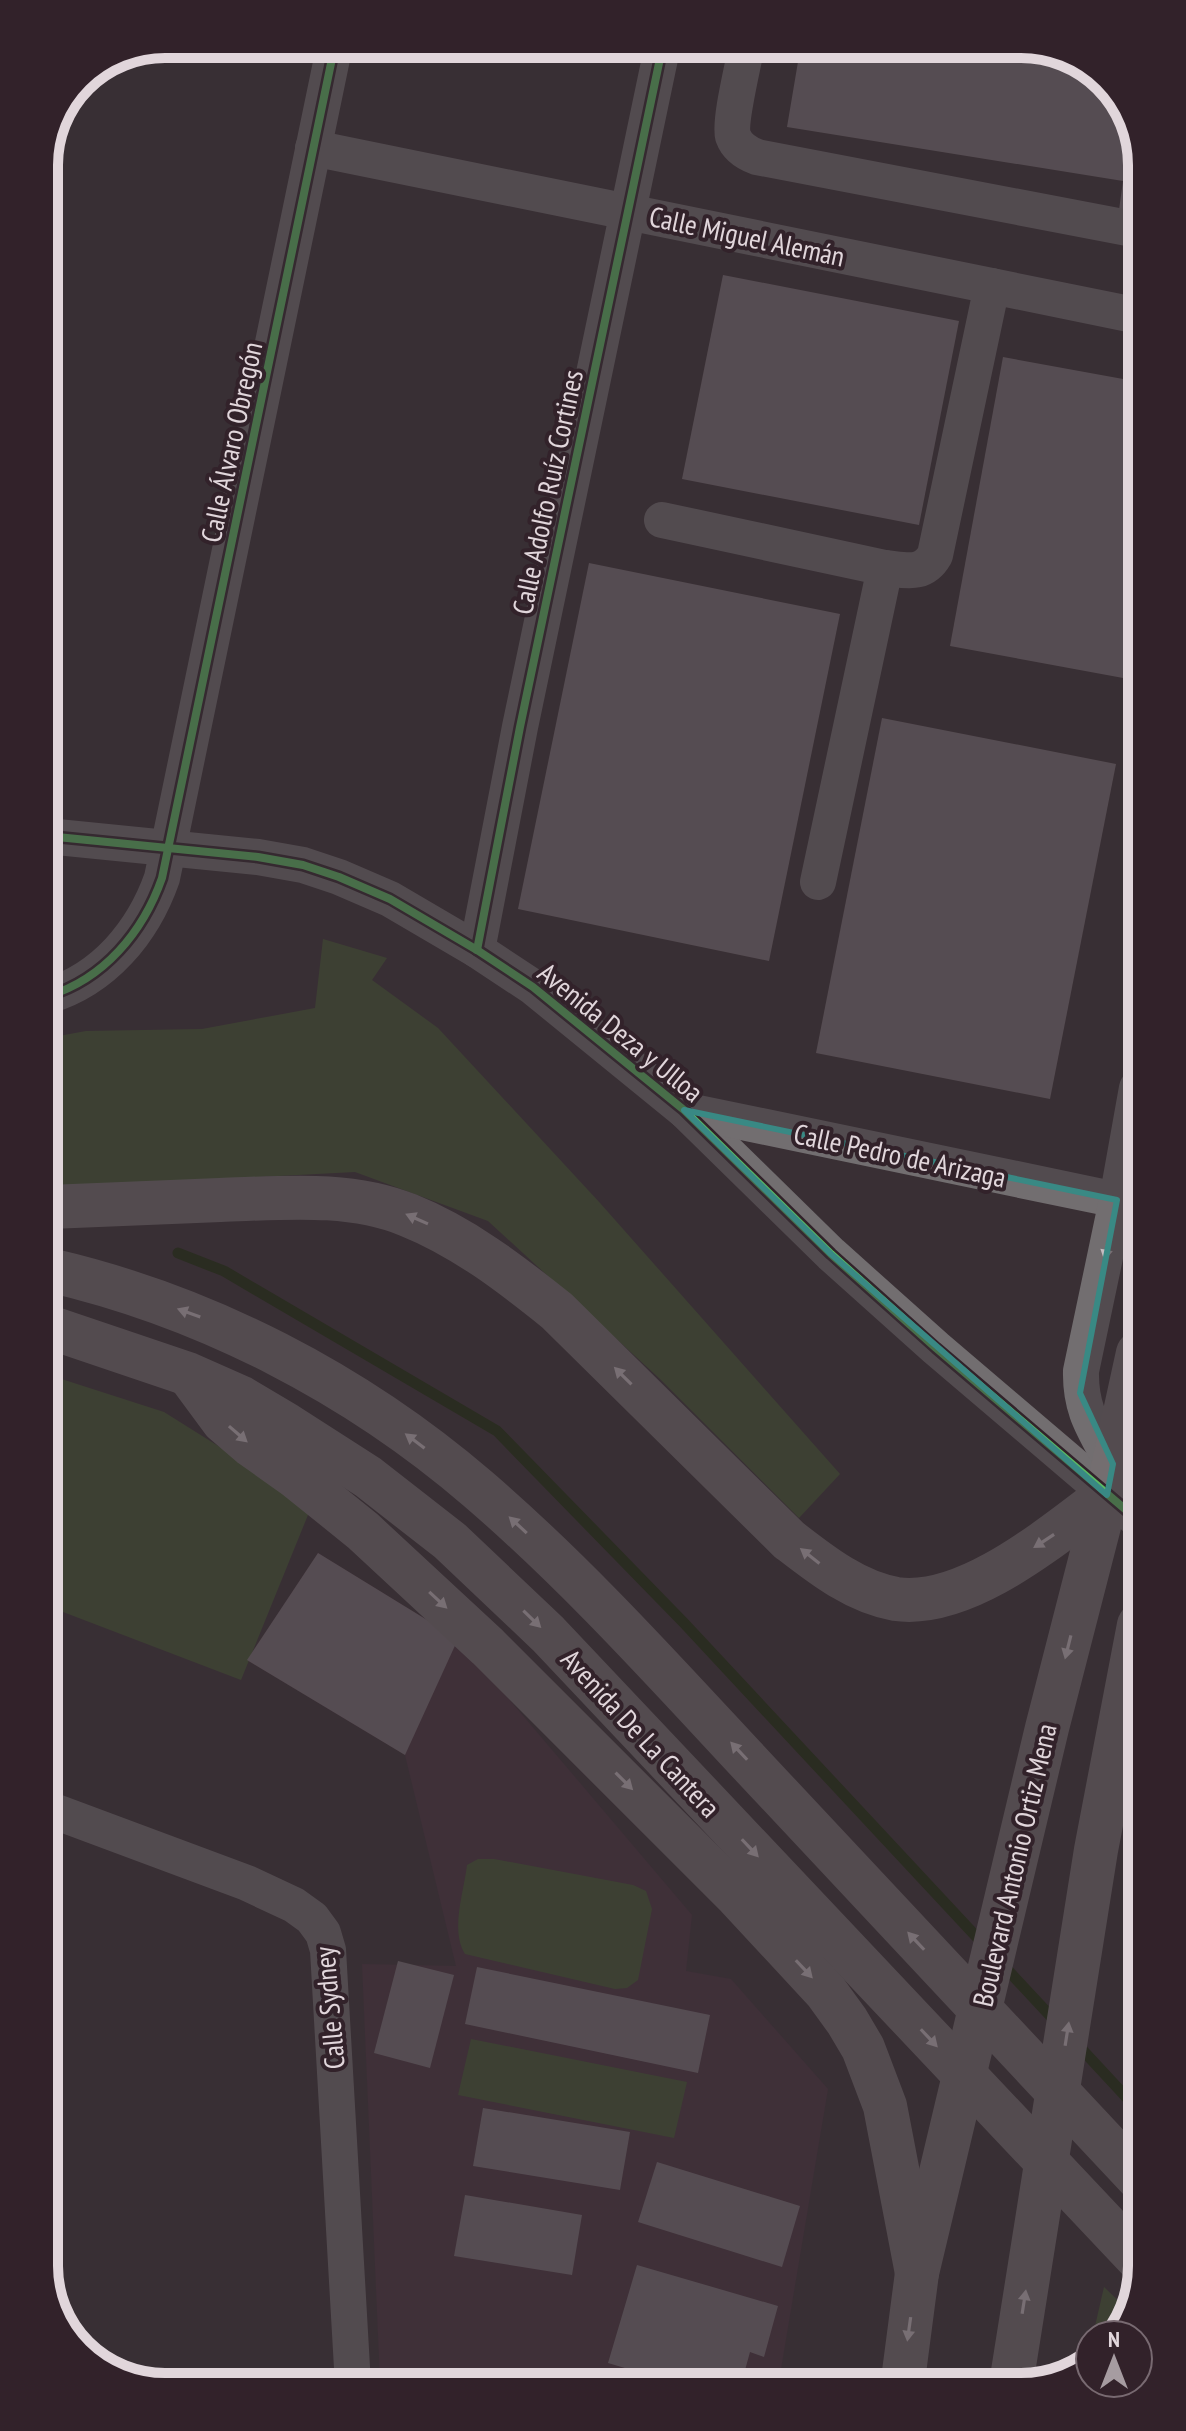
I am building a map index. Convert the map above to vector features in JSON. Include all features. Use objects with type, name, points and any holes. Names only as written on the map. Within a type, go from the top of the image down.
[{"type":"main road","points":[[58,1207],[327,1198],[372,1204],[440,1229],[516,1278],[557,1311],[789,1540],[821,1565],[852,1583],[887,1596],[917,1599],[940,1597],[967,1589],[1120,1493]]},
{"type":"main road","name":"Avenida De La Cantera","points":[[58,1272],[132,1292],[212,1322],[289,1361],[377,1412],[477,1488],[602,1605],[1128,2167]]},
{"type":"main road","name":"Avenida De La Cantera","points":[[58,1330],[188,1374],[240,1397],[368,1477],[450,1541],[548,1634],[1128,2248]]},
{"type":"main road","points":[[188,1374],[223,1421],[363,1531],[488,1647],[737,1896],[826,1992],[863,2048],[885,2106],[917,2273]]},
{"type":"main road","name":"Boulevard Antonio Ortiz Mena","points":[[904,2373],[917,2273],[1022,1831],[1120,1493],[1128,1431]]},
{"type":"main road","points":[[1013,2373],[1096,1850],[1128,1683]]},
{"type":"street","name":"Calle Álvaro Obregón","points":[[58,993],[77,986],[103,967],[126,944],[154,901],[169,848],[332,58]]},
{"type":"street","name":"Calle Adolfo Ruíz Cortines","points":[[477,950],[520,727],[660,58]]},
{"type":"street","points":[[744,58],[732,128],[738,145],[746,153],[1128,228]]},
{"type":"street","name":"Calle Miguel Alemán","points":[[313,148],[1128,314]]},
{"type":"street","points":[[662,520],[885,568],[917,572],[925,568],[935,555],[992,286]]},
{"type":"street","points":[[818,882],[885,568]]},
{"type":"street","name":"Avenida Deza y Ulloa","points":[[58,837],[258,857],[303,865],[390,899],[477,950],[533,987],[684,1110],[831,1254],[936,1348],[1120,1493]]},
{"type":"street","name":"Calle Pedro de Arizaga","points":[[684,1110],[1117,1200]]},
{"type":"street","points":[[1120,1493],[1080,1393],[1081,1371],[1128,1138]]},
{"type":"street","name":"Calle Sydney","points":[[58,1813],[247,1883],[294,1905],[312,1918],[323,1933],[328,1950],[352,2373]]},
{"type":"highlighted area","points":[[684,1110],[1117,1200],[1080,1393],[1113,1464],[1107,1495],[831,1254]]},
{"type":"shaded area","points":[[318,1553],[458,1639],[692,1915],[686,1971],[731,1979],[828,2089],[780,2373],[380,2373],[362,1964],[456,1966],[405,1755],[247,1660]]},
{"type":"green space","points":[[323,939],[387,958],[372,980],[438,1028],[600,1203],[840,1474],[799,1518],[659,1378],[488,1221],[355,1172],[58,1187],[58,1036],[86,1031],[202,1029],[315,1008]]},
{"type":"green space","points":[[58,1378],[164,1412],[312,1505],[241,1680],[58,1610]]},
{"type":"green space","points":[[478,1859],[494,1859],[633,1885],[646,1891],[652,1909],[638,1980],[627,1988],[615,1989],[465,1954],[459,1934],[459,1911],[467,1865]]},
{"type":"green space","points":[[471,2039],[687,2082],[674,2138],[458,2095]]},
{"type":"green space","points":[[1104,2287],[1121,2303],[1113,2319],[1097,2319]]},
{"type":"building","points":[[799,58],[1010,58],[1060,66],[1092,85],[1120,124],[1128,165],[1128,212],[1119,210],[1123,181],[787,127]]},
{"type":"building","points":[[723,275],[959,321],[919,525],[682,479]]},
{"type":"building","points":[[1003,357],[1128,380],[1128,679],[950,646]]},
{"type":"building","points":[[589,563],[840,614],[769,961],[518,909]]},
{"type":"building","points":[[882,718],[1116,764],[1050,1099],[816,1053]]},
{"type":"building","points":[[318,1553],[458,1639],[405,1755],[247,1660]]},
{"type":"building","points":[[398,1961],[454,1975],[430,2068],[374,2053]]},
{"type":"building","points":[[477,1967],[710,2015],[698,2073],[465,2024]]},
{"type":"building","points":[[483,2108],[630,2132],[620,2190],[473,2166]]},
{"type":"building","points":[[657,2162],[800,2206],[782,2267],[638,2222]]},
{"type":"building","points":[[465,2195],[582,2215],[572,2275],[454,2256]]},
{"type":"building","points":[[637,2265],[778,2306],[764,2357],[750,2352],[744,2373],[642,2373],[608,2363]]},
{"type":"waterway","points":[[178,1253],[224,1271],[497,1431],[684,1623],[985,1946]]},
{"type":"waterway","points":[[1002,1964],[1056,2022]]},
{"type":"waterway","points":[[1076,2043],[1128,2099]]},
{"type":"cycle path","points":[[58,992],[87,978],[119,951],[144,917],[162,878],[332,58]]},
{"type":"cycle path","points":[[477,950],[520,727],[660,58]]},
{"type":"cycle path","points":[[58,837],[258,857],[303,865],[390,899],[477,950],[533,987],[684,1110],[831,1254],[1128,1512]]}]
